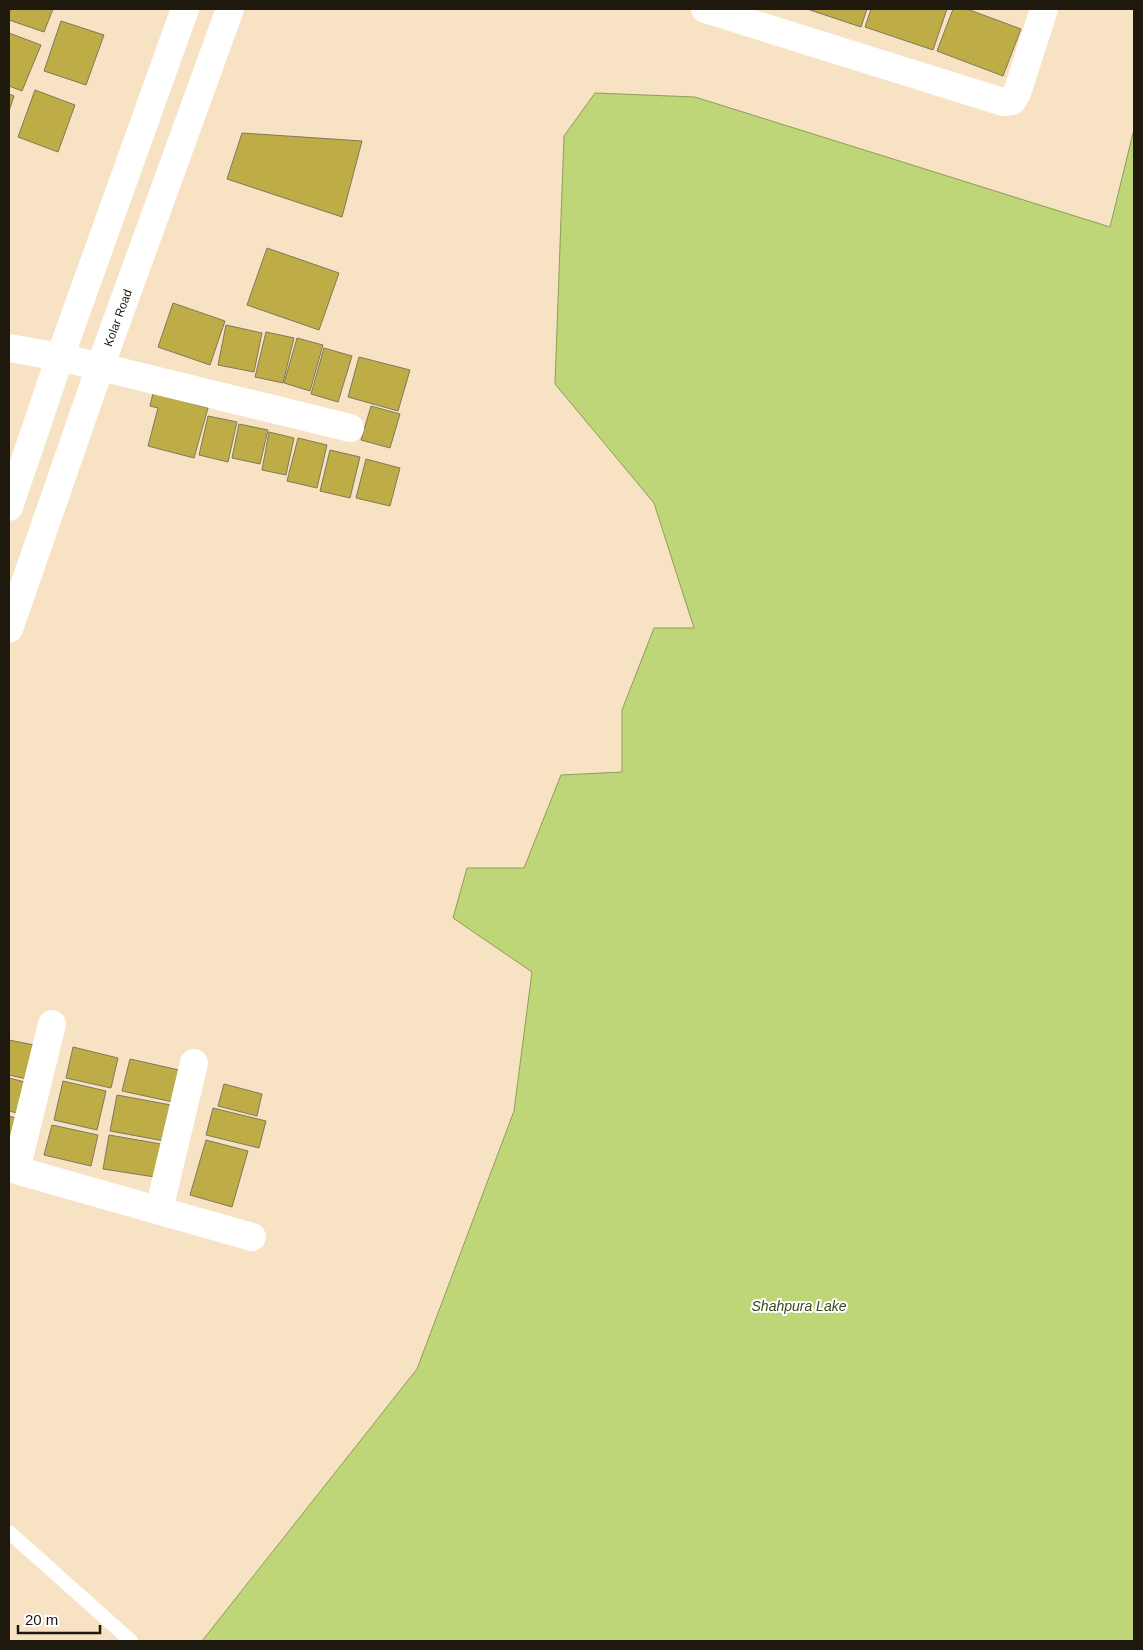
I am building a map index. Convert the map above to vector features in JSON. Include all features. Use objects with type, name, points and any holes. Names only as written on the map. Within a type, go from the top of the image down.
[{"type":"street","points":[[9,507],[60,357],[185,9]]},
{"type":"street","name":"Kolar Road","points":[[9,629],[100,368],[230,9]]},
{"type":"street","points":[[704,9],[1003,102],[1012,101],[1017,93],[1044,9]]},
{"type":"street","points":[[9,348],[60,357],[350,428]]},
{"type":"street","points":[[52,1024],[12,1169],[252,1237]]},
{"type":"street","points":[[159,1210],[194,1063]]},
{"type":"lane","points":[[9,1532],[131,1641]]},
{"type":"water","name":"Shahpura Lake","points":[[595,93],[695,97],[1110,227],[1134,129],[1134,1641],[202,1641],[417,1369],[514,1111],[532,972],[453,918],[467,868],[524,868],[561,775],[622,772],[622,710],[654,628],[694,628],[654,503],[555,384],[564,136]]},
{"type":"building","points":[[10,9],[53,9],[44,32],[9,20]]},
{"type":"building","points":[[807,9],[867,9],[861,27]]},
{"type":"building","points":[[871,9],[947,9],[933,50],[865,27]]},
{"type":"building","points":[[953,9],[967,9],[1021,29],[1003,76],[937,51]]},
{"type":"building","points":[[61,21],[104,35],[86,85],[44,71]]},
{"type":"building","points":[[9,33],[41,45],[22,91],[9,86]]},
{"type":"building","points":[[35,90],[75,105],[58,152],[18,137]]},
{"type":"building","points":[[9,94],[14,96],[9,111]]},
{"type":"building","points":[[242,133],[362,141],[342,217],[227,179]]},
{"type":"building","points":[[267,248],[339,273],[319,330],[247,305]]},
{"type":"building","points":[[173,303],[225,321],[210,365],[158,347]]},
{"type":"building","points":[[226,325],[262,333],[254,372],[218,365]]},
{"type":"building","points":[[266,332],[294,338],[283,383],[255,377]]},
{"type":"building","points":[[297,338],[323,345],[310,391],[284,383]]},
{"type":"building","points":[[324,348],[352,356],[338,402],[311,394]]},
{"type":"building","points":[[359,357],[410,370],[398,411],[348,397]]},
{"type":"building","points":[[153,393],[208,408],[194,458],[148,446],[158,408],[150,406]]},
{"type":"building","points":[[371,406],[400,414],[390,448],[361,440]]},
{"type":"building","points":[[208,416],[237,422],[228,462],[199,455]]},
{"type":"building","points":[[239,424],[268,430],[260,464],[232,458]]},
{"type":"building","points":[[269,432],[294,438],[286,475],[262,470]]},
{"type":"building","points":[[298,438],[327,445],[317,488],[287,481]]},
{"type":"building","points":[[330,450],[360,457],[350,498],[320,491]]},
{"type":"building","points":[[366,459],[400,468],[390,506],[356,498]]},
{"type":"building","points":[[9,1040],[34,1045],[27,1079],[9,1075]]},
{"type":"building","points":[[73,1047],[118,1058],[111,1088],[66,1078]]},
{"type":"building","points":[[130,1059],[179,1070],[173,1102],[122,1091]]},
{"type":"building","points":[[9,1078],[25,1082],[17,1113],[9,1111]]},
{"type":"building","points":[[63,1081],[106,1091],[97,1130],[54,1120]]},
{"type":"building","points":[[224,1084],[262,1094],[257,1116],[218,1106]]},
{"type":"building","points":[[117,1095],[171,1105],[164,1141],[110,1131]]},
{"type":"building","points":[[213,1108],[266,1121],[259,1148],[206,1135]]},
{"type":"building","points":[[9,1116],[15,1118],[9,1142]]},
{"type":"building","points":[[52,1125],[98,1135],[91,1166],[44,1155]]},
{"type":"building","points":[[109,1135],[161,1144],[155,1177],[103,1169]]},
{"type":"building","points":[[206,1140],[248,1151],[232,1207],[190,1195]]}]
